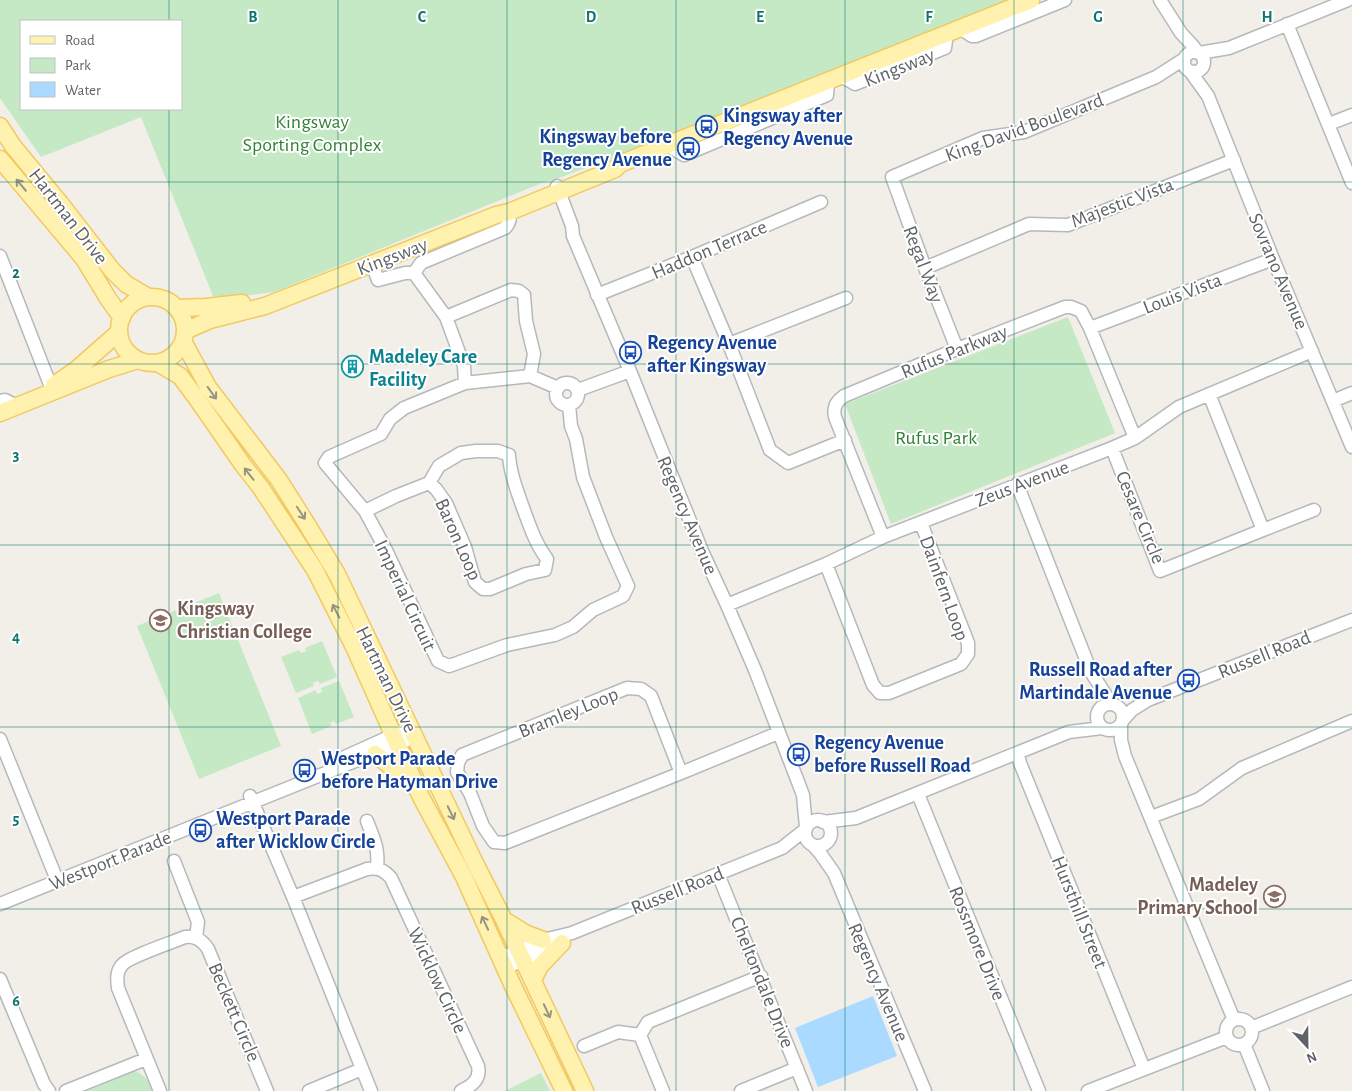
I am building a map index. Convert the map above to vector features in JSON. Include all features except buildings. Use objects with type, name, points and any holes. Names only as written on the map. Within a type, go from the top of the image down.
[{"type":"main road","name":"Kingsway","points":[[184,336],[210,320],[265,306],[502,213],[507,206],[615,169],[620,164],[1031,0]]},
{"type":"main road","name":"Hartman Drive","points":[[0,126],[13,146],[112,270],[126,284],[148,297]]},
{"type":"main road","name":"Hartman Drive","points":[[0,159],[84,259],[121,325]]},
{"type":"main road","points":[[0,413],[109,369],[138,360],[158,363],[174,354],[184,336],[183,319],[177,308],[164,299],[148,297],[132,304],[124,313],[121,325],[124,346],[138,360]]},
{"type":"main road","name":"Kingsway","points":[[177,308],[223,306],[288,297]]},
{"type":"main road","points":[[17,406],[77,369],[121,325]]},
{"type":"main road","name":"Hartman Drive","points":[[184,336],[208,388],[278,480],[337,574],[585,1091]]},
{"type":"main road","name":"Hartman Drive","points":[[158,363],[180,376],[261,488],[315,570],[354,647],[418,790],[464,877],[564,1091]]},
{"type":"main road","points":[[375,754],[418,790]]},
{"type":"main road","points":[[504,920],[528,934],[543,940]]},
{"type":"main road","points":[[533,980],[540,966],[567,938]]},
{"type":"street","points":[[953,31],[976,36],[1065,0]]},
{"type":"street","name":"King David Boulevard","points":[[892,177],[983,138],[1024,132],[1156,77],[1192,66],[1229,48],[1348,0]]},
{"type":"street","name":"Sovrano Avenue","points":[[1160,1],[1181,33],[1199,53]]},
{"type":"street","points":[[1287,24],[1352,183]]},
{"type":"street","name":"Sovrano Avenue","points":[[1181,33],[1192,66],[1208,96],[1273,259],[1352,446]]},
{"type":"street","name":"King David Boulevard","points":[[1192,66],[1190,53],[1229,48]]},
{"type":"street","points":[[1328,124],[1352,115]]},
{"type":"street","name":"Majestic Vista","points":[[925,268],[1028,224],[1068,225],[1234,160]]},
{"type":"street","name":"Regal Way","points":[[892,177],[957,349]]},
{"type":"street","name":"Regency Avenue","points":[[554,190],[572,226],[573,236],[630,371],[702,551],[755,670],[803,795],[822,821]]},
{"type":"street","name":"Haddon Terrace","points":[[597,295],[821,202]]},
{"type":"street","points":[[414,273],[421,263],[505,228],[511,217],[502,213]]},
{"type":"street","points":[[0,256],[50,387]]},
{"type":"street","points":[[692,257],[729,344],[770,450],[788,462],[845,440]]},
{"type":"street","name":"Louis Vista","points":[[1090,328],[1273,259]]},
{"type":"street","points":[[372,264],[378,280],[405,272],[414,273],[446,316],[464,366],[465,383]]},
{"type":"street","points":[[446,316],[512,290],[519,291],[524,295],[526,321],[534,354],[530,376]]},
{"type":"street","points":[[729,344],[846,298]]},
{"type":"street","name":"Rufus Parkway","points":[[883,537],[834,413],[836,404],[844,396],[957,349],[1065,307],[1081,311],[1090,328],[1135,438]]},
{"type":"street","name":"Zeus Avenue","points":[[727,605],[826,564],[883,537],[1112,448],[1135,438],[1179,407],[1312,351]]},
{"type":"street","name":"Imperial Circuit","points":[[558,388],[530,376],[465,383],[404,408],[390,419],[381,434],[329,457],[325,463],[365,511],[385,548],[438,661],[449,666],[507,645],[555,635],[573,627],[593,610],[623,596],[628,586],[606,537],[583,477],[576,439],[571,426],[569,405],[561,403],[556,396],[558,388],[565,383],[569,383],[578,390],[630,371]]},
{"type":"street","points":[[569,405],[573,404],[578,398],[578,390]]},
{"type":"street","points":[[1333,401],[1352,393]]},
{"type":"street","points":[[1209,394],[1263,530]]},
{"type":"street","points":[[0,401],[5,400],[17,406]]},
{"type":"street","name":"Cesare Circle","points":[[1112,448],[1160,571],[1314,510]]},
{"type":"street","name":"Baron Loop","points":[[498,451],[509,455],[509,464],[516,487],[540,549],[547,559],[545,570],[526,574],[490,589],[483,589],[475,582],[465,547],[446,503],[429,483],[440,466],[461,453],[498,451]]},
{"type":"street","points":[[365,511],[429,483]]},
{"type":"street","points":[[1017,484],[1105,707]]},
{"type":"street","name":"Dainfern Loop","points":[[826,564],[873,685],[880,693],[889,693],[961,664],[968,654],[968,643],[921,522]]},
{"type":"street","name":"Russell Road","points":[[1122,722],[1132,710],[1148,700],[1352,620]]},
{"type":"street","name":"Bramley Loop","points":[[681,773],[652,696],[642,688],[627,688],[462,755],[458,763],[457,772],[470,793],[483,826],[494,842],[505,843],[681,773],[778,733]]},
{"type":"street","name":"Russell Road","points":[[822,821],[856,818],[1069,732],[1105,707],[1148,700]]},
{"type":"street","points":[[1105,707],[1121,709],[1123,717],[1121,740],[1125,756],[1234,1020]]},
{"type":"street","points":[[1105,707],[1096,720],[1125,756]]},
{"type":"street","points":[[1151,816],[1200,799],[1242,768],[1352,721]]},
{"type":"street","points":[[1104,729],[1114,729],[1122,722]]},
{"type":"street","name":"Russell Road","points":[[1069,732],[1104,729]]},
{"type":"street","name":"Westport Parade","points":[[251,799],[336,761],[413,732]]},
{"type":"street","points":[[0,739],[52,879]]},
{"type":"street","name":"Westport Parade","points":[[0,897],[52,879],[251,799],[375,754],[396,739]]},
{"type":"street","name":"Hursthill Street","points":[[1018,754],[1020,764],[1144,1069]]},
{"type":"street","points":[[0,760],[52,879]]},
{"type":"street","name":"Rossmore Drive","points":[[918,794],[1039,1091]]},
{"type":"street","name":"Regency Avenue","points":[[803,795],[806,828]]},
{"type":"street","points":[[251,799],[293,897],[371,1091]]},
{"type":"street","name":"Russell Road","points":[[830,838],[856,818]]},
{"type":"street","points":[[293,897],[367,868],[377,868],[377,849],[367,821]]},
{"type":"street","points":[[822,821],[829,828],[830,838],[822,846],[812,845],[805,837],[806,828],[812,822],[822,821]]},
{"type":"street","name":"Russell Road","points":[[782,848],[806,828]]},
{"type":"street","name":"Regency Avenue","points":[[830,838],[834,873]]},
{"type":"street","name":"Regency Avenue","points":[[812,845],[834,873],[925,1091]]},
{"type":"street","name":"Russell Road","points":[[503,963],[782,848],[812,845]]},
{"type":"street","points":[[160,1091],[118,988],[117,976],[126,961],[184,937],[191,936],[196,938],[198,922],[174,861]]},
{"type":"street","name":"Wicklow Circle","points":[[377,868],[386,873],[394,884],[478,1066],[479,1071],[475,1082],[461,1091]]},
{"type":"street","name":"Cheltondale Drive","points":[[718,874],[761,976],[806,1091]]},
{"type":"street","name":"Westport Parade","points":[[0,904],[52,879]]},
{"type":"street","name":"Beckett Circle","points":[[196,938],[204,943],[208,949],[267,1091]]},
{"type":"street","name":"Russell Road","points":[[521,955],[543,940],[567,938]]},
{"type":"street","points":[[640,1035],[648,1022],[761,976]]},
{"type":"street","points":[[0,979],[44,1084],[49,1091]]},
{"type":"street","points":[[1251,1028],[1352,986]]},
{"type":"street","points":[[1243,1019],[1251,1028],[1251,1036],[1244,1044],[1235,1044],[1227,1037],[1227,1028],[1234,1020],[1243,1019]]},
{"type":"street","points":[[584,1046],[618,1032],[640,1035]]},
{"type":"street","points":[[640,1035],[663,1091]]},
{"type":"street","points":[[1088,1091],[1227,1037]]},
{"type":"street","points":[[1244,1044],[1263,1091]]},
{"type":"street","points":[[66,1091],[146,1058]]},
{"type":"street","points":[[741,1091],[797,1068]]},
{"type":"street","points":[[309,1091],[362,1069]]},
{"type":"green space","name":"Kingsway Sporting Complex","points":[[0,0],[1013,0],[723,116],[542,183],[274,292],[235,297],[213,296],[141,117],[41,157],[0,98]]},
{"type":"green space","name":"Rufus Park","points":[[1068,317],[1115,433],[891,524],[845,404]]},
{"type":"green space","points":[[219,593],[281,746],[199,779],[137,626]]},
{"type":"green space","points":[[322,641],[337,677],[320,684],[318,681],[313,683],[314,686],[296,693],[281,657],[299,650],[301,653],[306,651],[305,648]]},
{"type":"green space","points":[[339,681],[354,717],[336,724],[334,721],[330,723],[331,726],[312,734],[298,698],[316,690],[317,694],[322,692],[321,688]]},
{"type":"green space","points":[[135,1071],[146,1079],[152,1091],[87,1091]]},
{"type":"green space","points":[[541,1073],[550,1091],[505,1091]]},
{"type":"water","points":[[873,996],[897,1056],[818,1087],[795,1028]]},
{"type":"place","name":"Kingsway after Regency Avenue","points":[[707,127]]},
{"type":"place","name":"Kingsway before Regency Avenue","points":[[688,148]]},
{"type":"place","name":"Regency Avenue after Kingsway","points":[[631,353]]},
{"type":"place","name":"Madeley Care Facility","points":[[353,367]]},
{"type":"place","name":"Kingsway Christian College","points":[[161,620]]},
{"type":"place","name":"Russell Road after Martindale Avenue","points":[[1188,681]]},
{"type":"place","name":"Regency Avenue before Russell Road","points":[[798,754]]},
{"type":"place","name":"Westport Parade before Hatyman Drive","points":[[305,770]]},
{"type":"place","name":"Westport Parade after Wicklow Circle","points":[[200,830]]},
{"type":"place","name":"Madeley Primary School","points":[[1274,896]]}]
